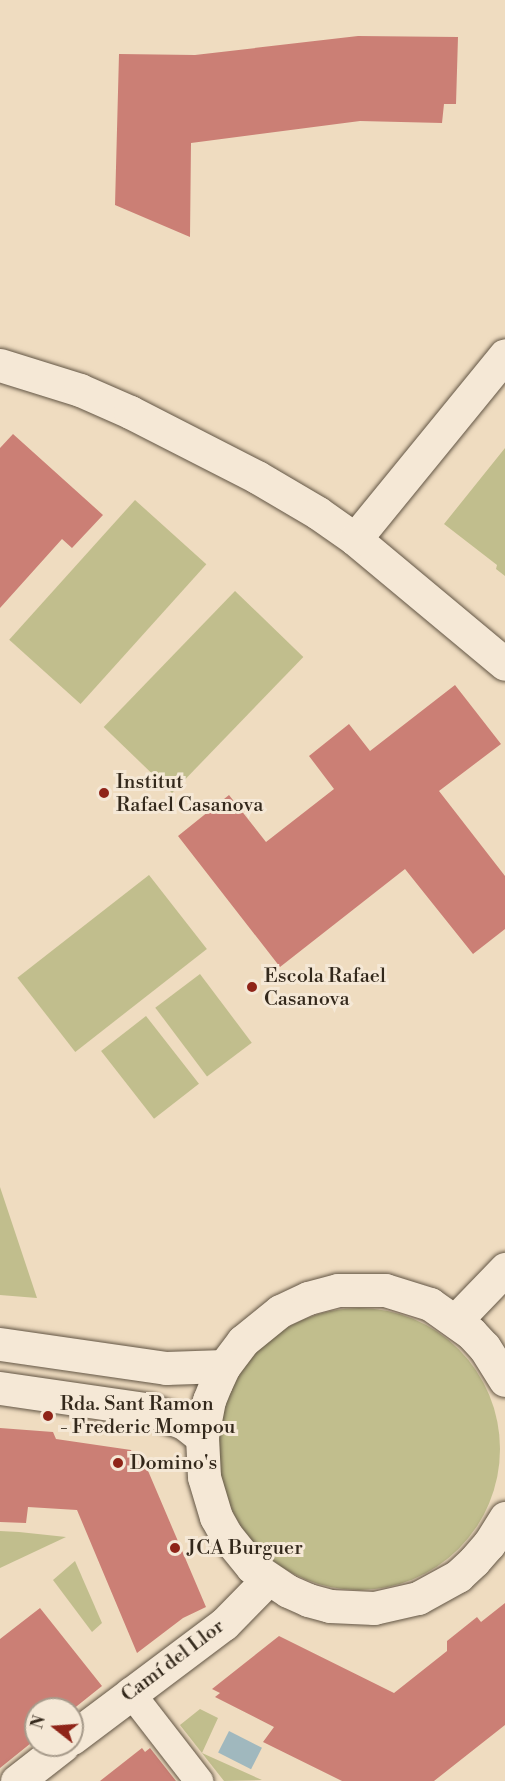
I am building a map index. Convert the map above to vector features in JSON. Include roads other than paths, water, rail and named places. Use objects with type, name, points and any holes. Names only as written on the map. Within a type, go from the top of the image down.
[{"type":"street","points":[[355,539],[505,355]]},
{"type":"street","points":[[0,365],[80,390],[130,412],[257,477],[318,513],[355,539],[505,664]]},
{"type":"street","points":[[456,1320],[505,1269]]},
{"type":"street","points":[[500,1537],[458,1576],[418,1598],[374,1608],[330,1606],[308,1600],[268,1579],[238,1552],[216,1517],[204,1478],[202,1437],[209,1400],[224,1366],[243,1341],[267,1320],[293,1304],[331,1292],[370,1289],[400,1293],[430,1304],[456,1320],[484,1347],[505,1380]]},
{"type":"street","points":[[0,1344],[166,1368],[224,1366]]},
{"type":"street","points":[[0,1388],[150,1410],[168,1415],[202,1437]]},
{"type":"street","name":"Camí del Llor","points":[[84,1728],[224,1624],[268,1579]]},
{"type":"street","points":[[130,1692],[199,1781]]},
{"type":"street","points":[[17,1781],[48,1757]]},
{"type":"water","points":[[229,1731],[262,1748],[251,1769],[218,1752]]},
{"type":"place","name":"Institut Rafael Casanova","points":[[104,793]]},
{"type":"place","name":"Escola Rafael Casanova","points":[[252,987]]},
{"type":"place","name":"Rda. Sant Ramon - Frederic Mompou","points":[[48,1416]]},
{"type":"place","name":"Domino's","points":[[118,1463]]},
{"type":"place","name":"JCA Burguer","points":[[175,1548]]}]
